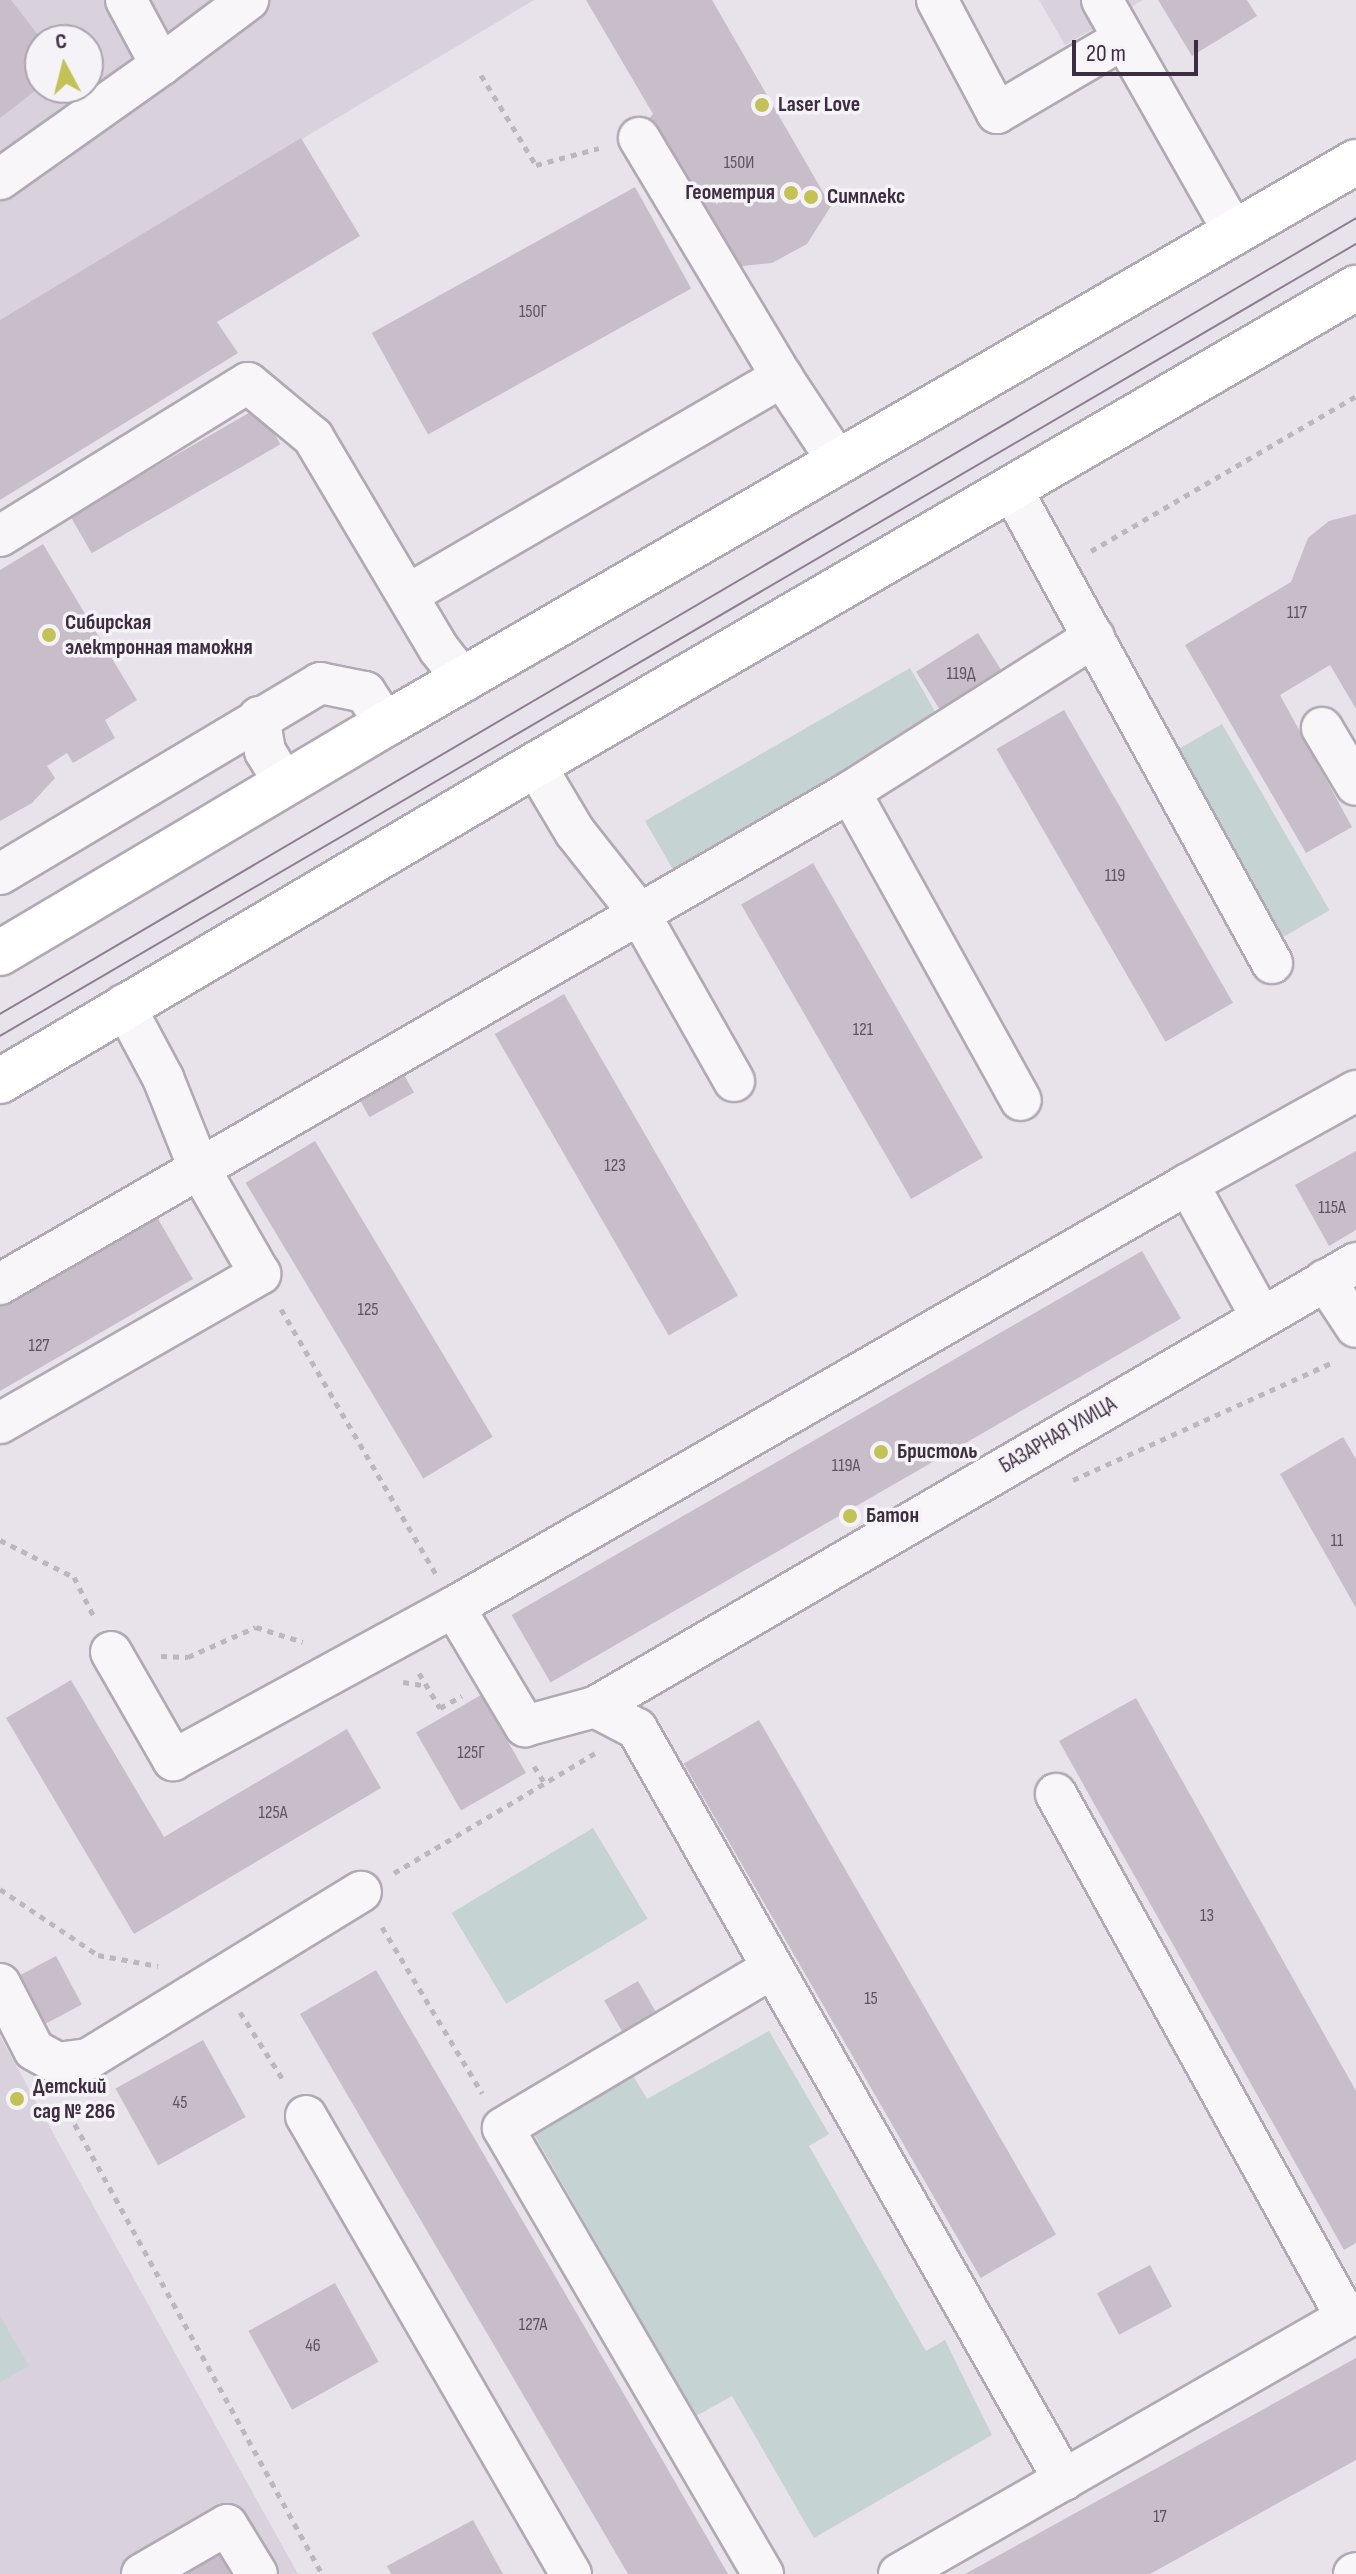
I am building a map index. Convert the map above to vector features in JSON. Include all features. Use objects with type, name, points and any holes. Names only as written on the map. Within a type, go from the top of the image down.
[{"type":"highway","points":[[0,953],[284,783],[1356,162]]},
{"type":"highway","points":[[0,1081],[124,1005],[1356,288]]},
{"type":"street","points":[[126,0],[161,65]]},
{"type":"street","points":[[0,179],[248,0]]},
{"type":"street","points":[[937,0],[997,113],[1123,39]]},
{"type":"street","points":[[1102,0],[1235,234]]},
{"type":"street","points":[[639,138],[782,377],[839,463]]},
{"type":"street","points":[[409,594],[782,377]]},
{"type":"street","points":[[0,536],[248,383],[313,437],[439,649],[464,681]]},
{"type":"street","points":[[1011,488],[1059,570],[1272,963]]},
{"type":"street","points":[[0,1284],[850,792],[1094,637]]},
{"type":"street","points":[[0,874],[320,683],[365,692],[386,724]]},
{"type":"street","points":[[259,717],[265,751],[284,783]]},
{"type":"street","points":[[1322,728],[1356,785]]},
{"type":"street","points":[[535,765],[575,832],[639,913],[734,1081]]},
{"type":"street","points":[[850,792],[1021,1100]]},
{"type":"street","points":[[0,1423],[260,1274],[199,1168],[163,1078],[124,1005]]},
{"type":"street","points":[[111,1652],[173,1760],[454,1607],[1188,1184],[1356,1091]]},
{"type":"street","points":[[1188,1184],[1261,1317]]},
{"type":"street","points":[[1340,1271],[1349,1343]]},
{"type":"street","name":"БАЗАРНАЯ УЛИЦА","points":[[454,1607],[525,1726],[595,1707],[1340,1271]]},
{"type":"street","points":[[595,1707],[637,1729],[1064,2480]]},
{"type":"street","points":[[899,2574],[1351,2314],[1056,1794]]},
{"type":"street","points":[[0,1984],[34,2050],[57,2063],[88,2059],[361,1892]]},
{"type":"street","points":[[763,2574],[503,2128],[771,1969]]},
{"type":"street","points":[[306,2116],[571,2574]]},
{"type":"street","points":[[142,2574],[227,2525],[257,2574]]},
{"type":"path","points":[[481,75],[536,165],[639,138]]},
{"type":"path","points":[[1059,570],[1356,396]]},
{"type":"path","points":[[260,1274],[454,1607]]},
{"type":"path","points":[[1066,1483],[1349,1343]]},
{"type":"path","points":[[0,1540],[74,1577]]},
{"type":"path","points":[[111,1652],[188,1657],[256,1627],[304,1642],[340,1669]]},
{"type":"path","points":[[503,2128],[361,1892],[637,1729]]},
{"type":"path","points":[[0,1889],[98,1955],[219,1978],[306,2116]]},
{"type":"path","points":[[34,2050],[322,2574]]},
{"type":"shaded area","points":[[0,0],[534,0],[0,320]]},
{"type":"shaded area","points":[[1039,0],[1143,0],[1065,45]]},
{"type":"shaded area","points":[[910,668],[942,723],[677,876],[645,821]]},
{"type":"shaded area","points":[[1222,724],[1330,910],[1281,938],[1174,752]]},
{"type":"shaded area","points":[[593,1828],[648,1919],[506,2004],[452,1913]]},
{"type":"shaded area","points":[[769,2031],[829,2134],[809,2146],[926,2351],[945,2340],[992,2435],[814,2538],[732,2396],[696,2416],[531,2129],[631,2072],[647,2099]]},
{"type":"shaded area","points":[[0,2036],[69,2162],[298,2574],[0,2574]]},
{"type":"shaded area","points":[[0,2316],[29,2366],[0,2382]]},
{"type":"building","points":[[0,0],[11,0],[30,24],[24,24],[24,99],[0,118]]},
{"type":"building","points":[[586,0],[712,0],[831,206],[807,244],[772,263],[733,267],[648,120],[653,114]]},
{"type":"building","points":[[1158,0],[1247,0],[1257,16],[1192,56]]},
{"type":"building","points":[[301,138],[360,236],[217,322],[238,353],[0,500],[0,320]]},
{"type":"building","points":[[635,187],[691,288],[428,434],[372,333]]},
{"type":"building","points":[[259,407],[280,444],[92,553],[70,516]]},
{"type":"building","points":[[1356,514],[1356,709],[1330,665],[1280,695],[1352,827],[1306,853],[1185,645],[1291,582],[1308,538],[1329,521]]},
{"type":"building","name":"Сибирская электронная таможня","points":[[43,544],[137,700],[105,720],[115,738],[73,763],[67,753],[47,766],[55,778],[32,803],[0,821],[0,570]]},
{"type":"building","points":[[978,633],[1006,677],[944,716],[916,672]]},
{"type":"building","points":[[1064,710],[1233,1003],[1165,1042],[996,749]]},
{"type":"building","points":[[813,863],[983,1157],[911,1199],[741,905]]},
{"type":"building","points":[[564,994],[738,1295],[669,1335],[495,1034]]},
{"type":"building","points":[[397,1062],[414,1093],[369,1117],[352,1087]]},
{"type":"building","points":[[315,1141],[493,1437],[423,1478],[246,1183]]},
{"type":"building","points":[[1356,1151],[1356,1230],[1329,1246],[1295,1185]]},
{"type":"building","points":[[154,1212],[193,1279],[0,1391],[0,1301]]},
{"type":"building","points":[[1142,1251],[1181,1319],[551,1683],[512,1615]]},
{"type":"building","points":[[1343,1437],[1356,1459],[1356,1608],[1280,1474]]},
{"type":"building","points":[[71,1680],[164,1837],[347,1729],[381,1788],[134,1934],[6,1718]]},
{"type":"building","points":[[481,1695],[526,1773],[461,1810],[416,1732]]},
{"type":"building","points":[[1136,1698],[1356,2091],[1356,2243],[1344,2250],[1059,1741]]},
{"type":"building","points":[[759,1720],[1056,2234],[981,2278],[684,1763]]},
{"type":"building","points":[[56,1956],[82,2005],[45,2024],[19,1976]]},
{"type":"building","points":[[376,1970],[728,2574],[628,2574],[300,2014]]},
{"type":"building","points":[[638,1981],[660,2018],[626,2038],[604,2000]]},
{"type":"building","points":[[203,2040],[246,2117],[158,2165],[116,2088]]},
{"type":"building","points":[[1150,2265],[1172,2306],[1119,2335],[1097,2293]]},
{"type":"building","points":[[335,2283],[379,2362],[292,2410],[248,2331]]},
{"type":"building","points":[[1356,2358],[1356,2460],[1150,2574],[965,2574]]},
{"type":"building","points":[[473,2520],[503,2574],[391,2574],[387,2566]]},
{"type":"building","points":[[228,2548],[243,2574],[182,2574]]},
{"type":"tram line","points":[[0,1014],[1356,218]]},
{"type":"tram line","points":[[0,1036],[1356,244]]},
{"type":"place","name":"Laser Love","points":[[762,105]]},
{"type":"place","name":"Геометрия","points":[[791,193]]},
{"type":"place","name":"Симплекс","points":[[811,197]]},
{"type":"place","name":"Сибирская электронная таможня","points":[[49,635]]},
{"type":"place","name":"Бристоль","points":[[881,1452]]},
{"type":"place","name":"Батон","points":[[850,1516]]},
{"type":"place","name":"Детский сад № 286","points":[[17,2099]]}]
